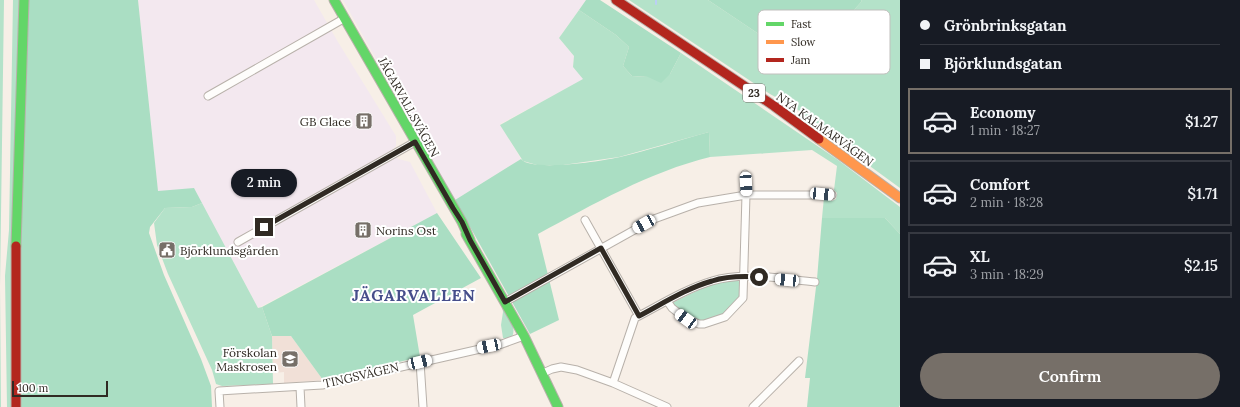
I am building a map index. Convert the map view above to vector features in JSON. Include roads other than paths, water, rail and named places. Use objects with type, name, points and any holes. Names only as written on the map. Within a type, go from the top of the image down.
[{"type":"street","points":[[16,407],[16,230],[24,0]]},
{"type":"street","name":"JÄGARVALLSVÄGEN","points":[[334,0],[453,208],[459,224],[470,240],[524,336],[558,407]]},
{"type":"street","name":"NYA KALMARVÄGEN","points":[[616,0],[774,106],[900,198]]},
{"type":"street","points":[[208,96],[345,18]]},
{"type":"street","points":[[238,242],[415,142]]},
{"type":"street","points":[[667,302],[686,319],[698,324],[704,324],[725,317],[743,298],[745,276],[745,174]]},
{"type":"street","points":[[505,302],[658,217],[698,203],[746,195],[832,195]]},
{"type":"street","points":[[585,220],[639,316]]},
{"type":"street","points":[[613,383],[635,318],[667,302],[712,281],[745,276],[815,282]]},
{"type":"street","name":"TINGSVÄGEN","points":[[220,407],[219,391],[300,387],[331,383],[502,344],[524,336]]},
{"type":"street","points":[[753,407],[799,361]]},
{"type":"street","points":[[420,362],[423,407]]},
{"type":"street","points":[[543,373],[557,368],[568,368],[613,383],[666,407]]},
{"type":"street","points":[[300,387],[301,407]]},
{"type":"place","name":"GB Glace","points":[[364,121]]},
{"type":"place","name":"Norins Ost","points":[[363,230]]},
{"type":"place","name":"Björklundsgården","points":[[167,250]]},
{"type":"place","name":"Förskolan Maskrosen","points":[[290,359]]},
{"type":"district","name":"JÄGARVALLEN","points":[[414,295]]}]
